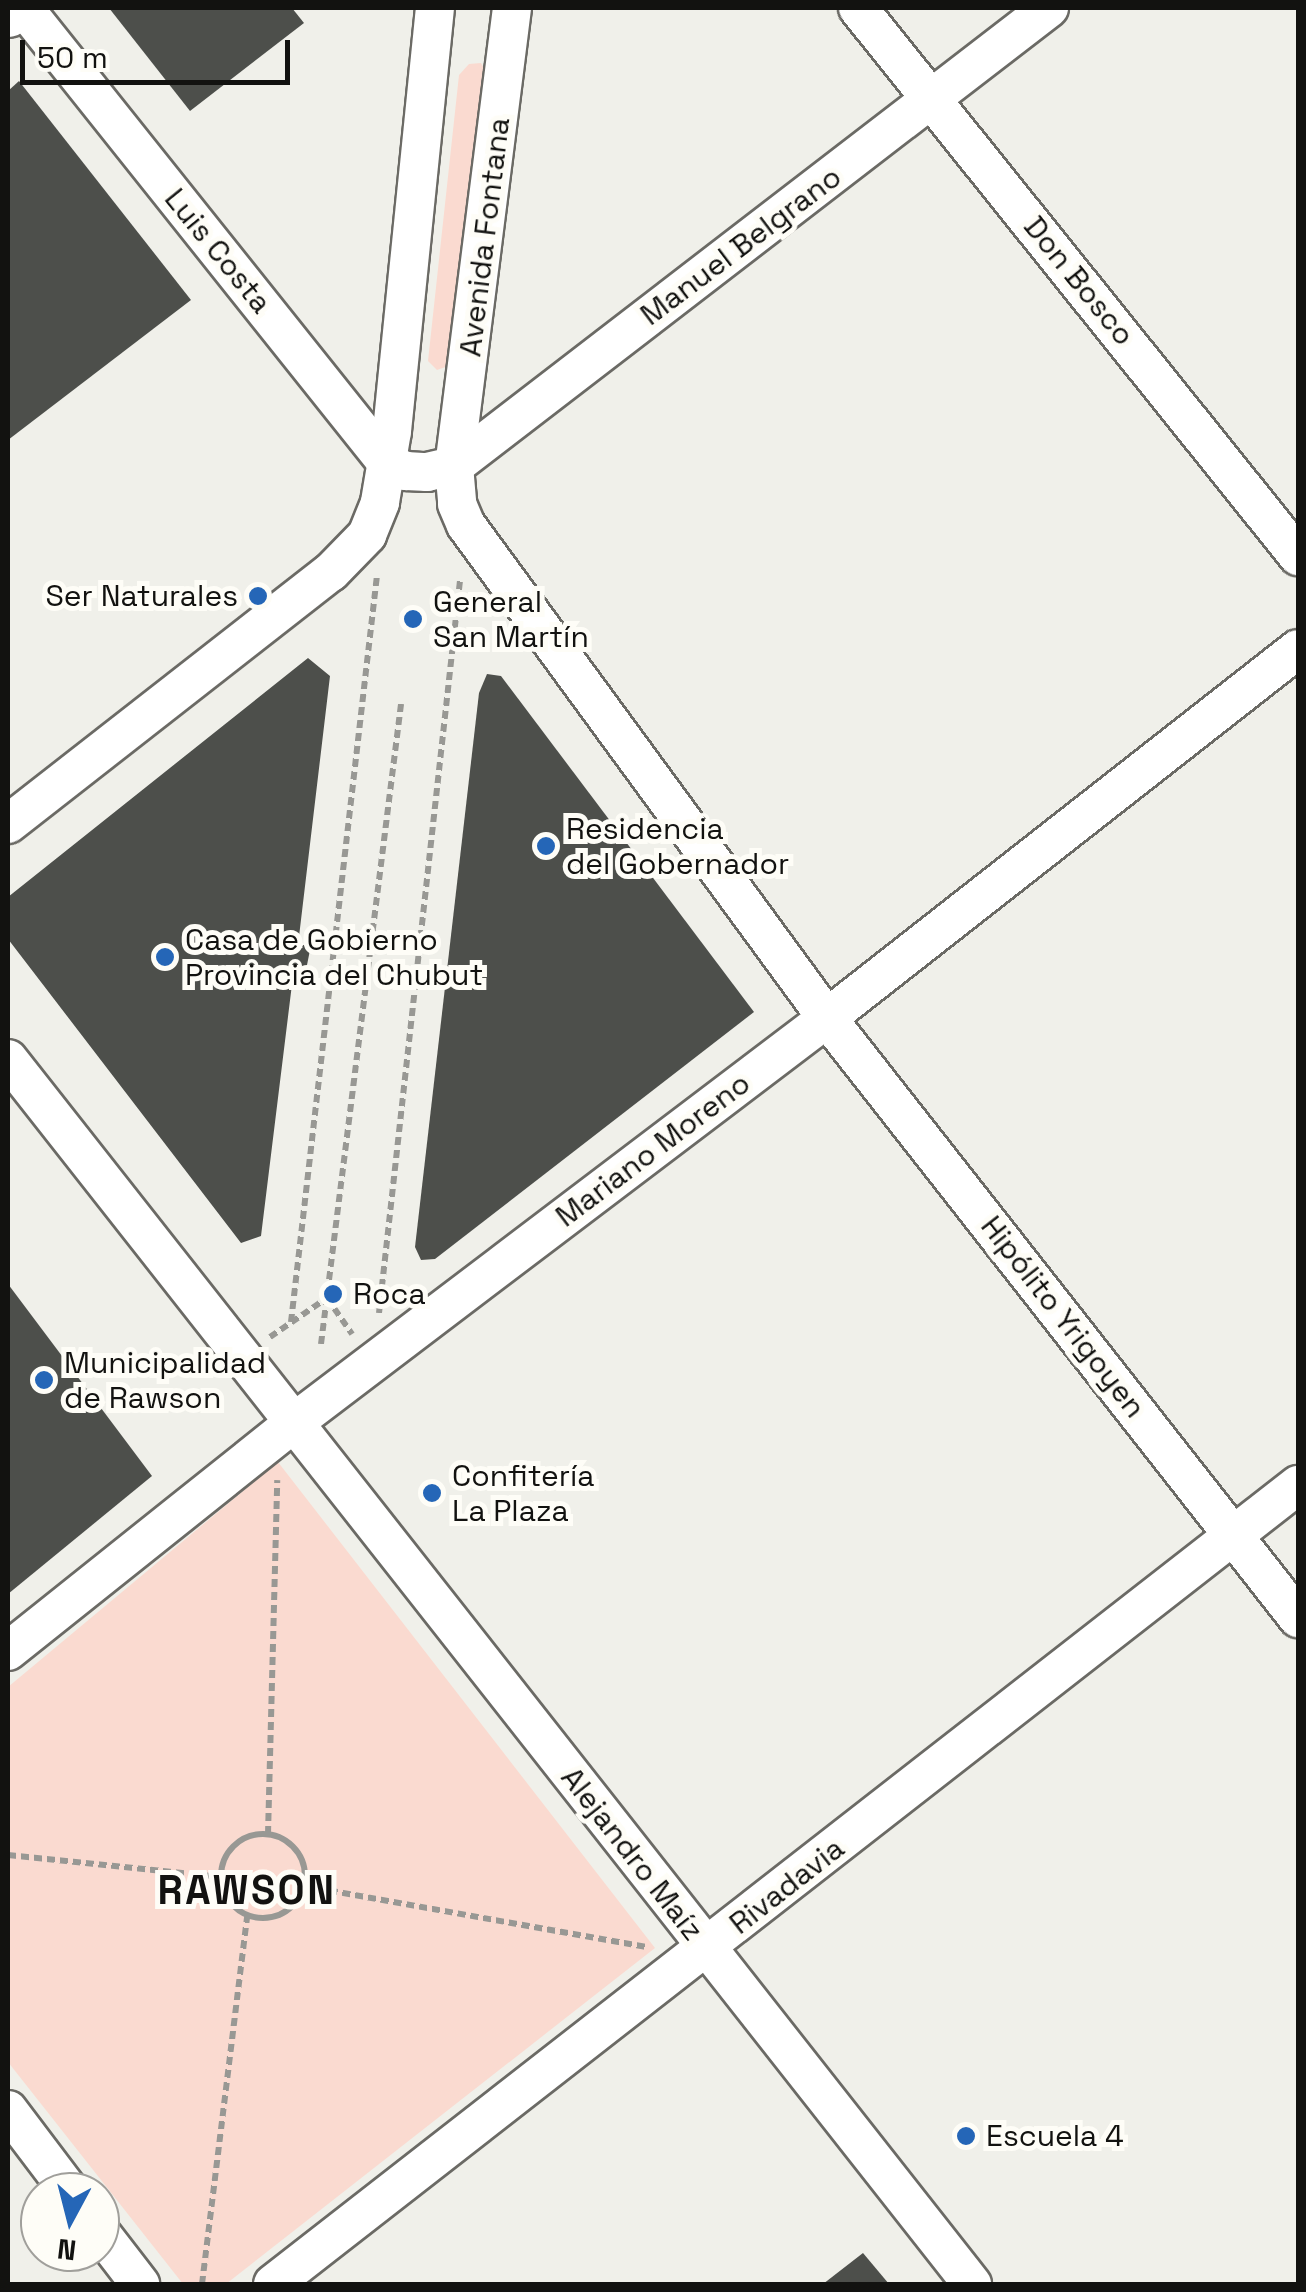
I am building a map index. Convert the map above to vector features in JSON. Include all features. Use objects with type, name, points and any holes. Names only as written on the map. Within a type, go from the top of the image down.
[{"type":"street","points":[[8,13],[15,8]]},
{"type":"street","name":"Luis Costa","points":[[24,8],[387,464]]},
{"type":"street","points":[[8,824],[331,572],[367,535],[380,502],[387,464],[435,8]]},
{"type":"street","name":"Avenida Fontana","points":[[466,526],[440,469],[512,8]]},
{"type":"street","name":"Don Bosco","points":[[858,8],[1298,556]]},
{"type":"street","name":"Manuel Belgrano","points":[[440,469],[933,100],[1049,8]]},
{"type":"street","points":[[387,464],[406,471],[440,469]]},
{"type":"street","points":[[466,526],[828,1018]]},
{"type":"street","name":"Mariano Moreno","points":[[8,1651],[292,1424],[828,1018],[1298,649]]},
{"type":"street","name":"Hipólito Yrigoyen","points":[[828,1018],[1298,1618]]},
{"type":"street","name":"Alejandro Maíz","points":[[8,1059],[972,2284]]},
{"type":"street","name":"Rivadavia","points":[[273,2284],[1298,1486]]},
{"type":"street","points":[[8,2110],[55,2172]]},
{"type":"street","points":[[120,2258],[140,2284]]},
{"type":"path","points":[[374,1364],[466,526]]},
{"type":"path","points":[[291,1322],[378,570],[367,535]]},
{"type":"path","points":[[321,1344],[401,704]]},
{"type":"path","points":[[327,1298],[374,1364]]},
{"type":"path","points":[[240,1358],[327,1298]]},
{"type":"path","points":[[268,1834],[278,1462],[292,1424]]},
{"type":"path","points":[[268,1834],[294,1846],[302,1858],[304,1886],[288,1910],[261,1918],[247,1915],[229,1900],[221,1877],[230,1850],[254,1835],[268,1834]]},
{"type":"path","points":[[8,1854],[221,1877]]},
{"type":"path","points":[[304,1886],[655,1948]]},
{"type":"path","points":[[202,2284],[247,1915]]},
{"type":"shaded area","points":[[481,63],[487,74],[454,364],[437,370],[428,361],[459,75],[469,64]]},
{"type":"shaded area","points":[[278,1462],[655,1948],[226,2284],[183,2284],[120,2204],[120,2172],[95,2172],[8,2062],[8,1687]]},
{"type":"building","points":[[109,8],[292,8],[304,23],[190,111]]},
{"type":"building","points":[[19,81],[191,300],[8,440],[8,91]]},
{"type":"building","name":"Casa de Gobierno Provincia del Chubut","points":[[308,658],[330,676],[298,945],[311,945],[306,970],[294,968],[261,1236],[241,1243],[8,939],[8,897]]},
{"type":"building","name":"Residencia del Gobernador","points":[[487,674],[501,676],[754,1012],[435,1259],[421,1260],[415,1247],[479,693]]},
{"type":"building","name":"Municipalidad de Rawson","points":[[8,1284],[152,1476],[8,1594]]},
{"type":"building","points":[[863,2253],[889,2284],[823,2284]]},
{"type":"place","name":"Ser Naturales","points":[[258,596]]},
{"type":"place","name":"General San Martín","points":[[413,619]]},
{"type":"place","name":"Residencia del Gobernador","points":[[546,846]]},
{"type":"place","name":"Casa de Gobierno Provincia del Chubut","points":[[165,957]]},
{"type":"place","name":"Roca","points":[[333,1294]]},
{"type":"place","name":"Municipalidad de Rawson","points":[[44,1380]]},
{"type":"place","name":"Confitería La Plaza","points":[[432,1493]]},
{"type":"place","name":"Escuela 4","points":[[966,2136]]},
{"type":"district","name":"RAWSON","points":[[247,1891]]}]
